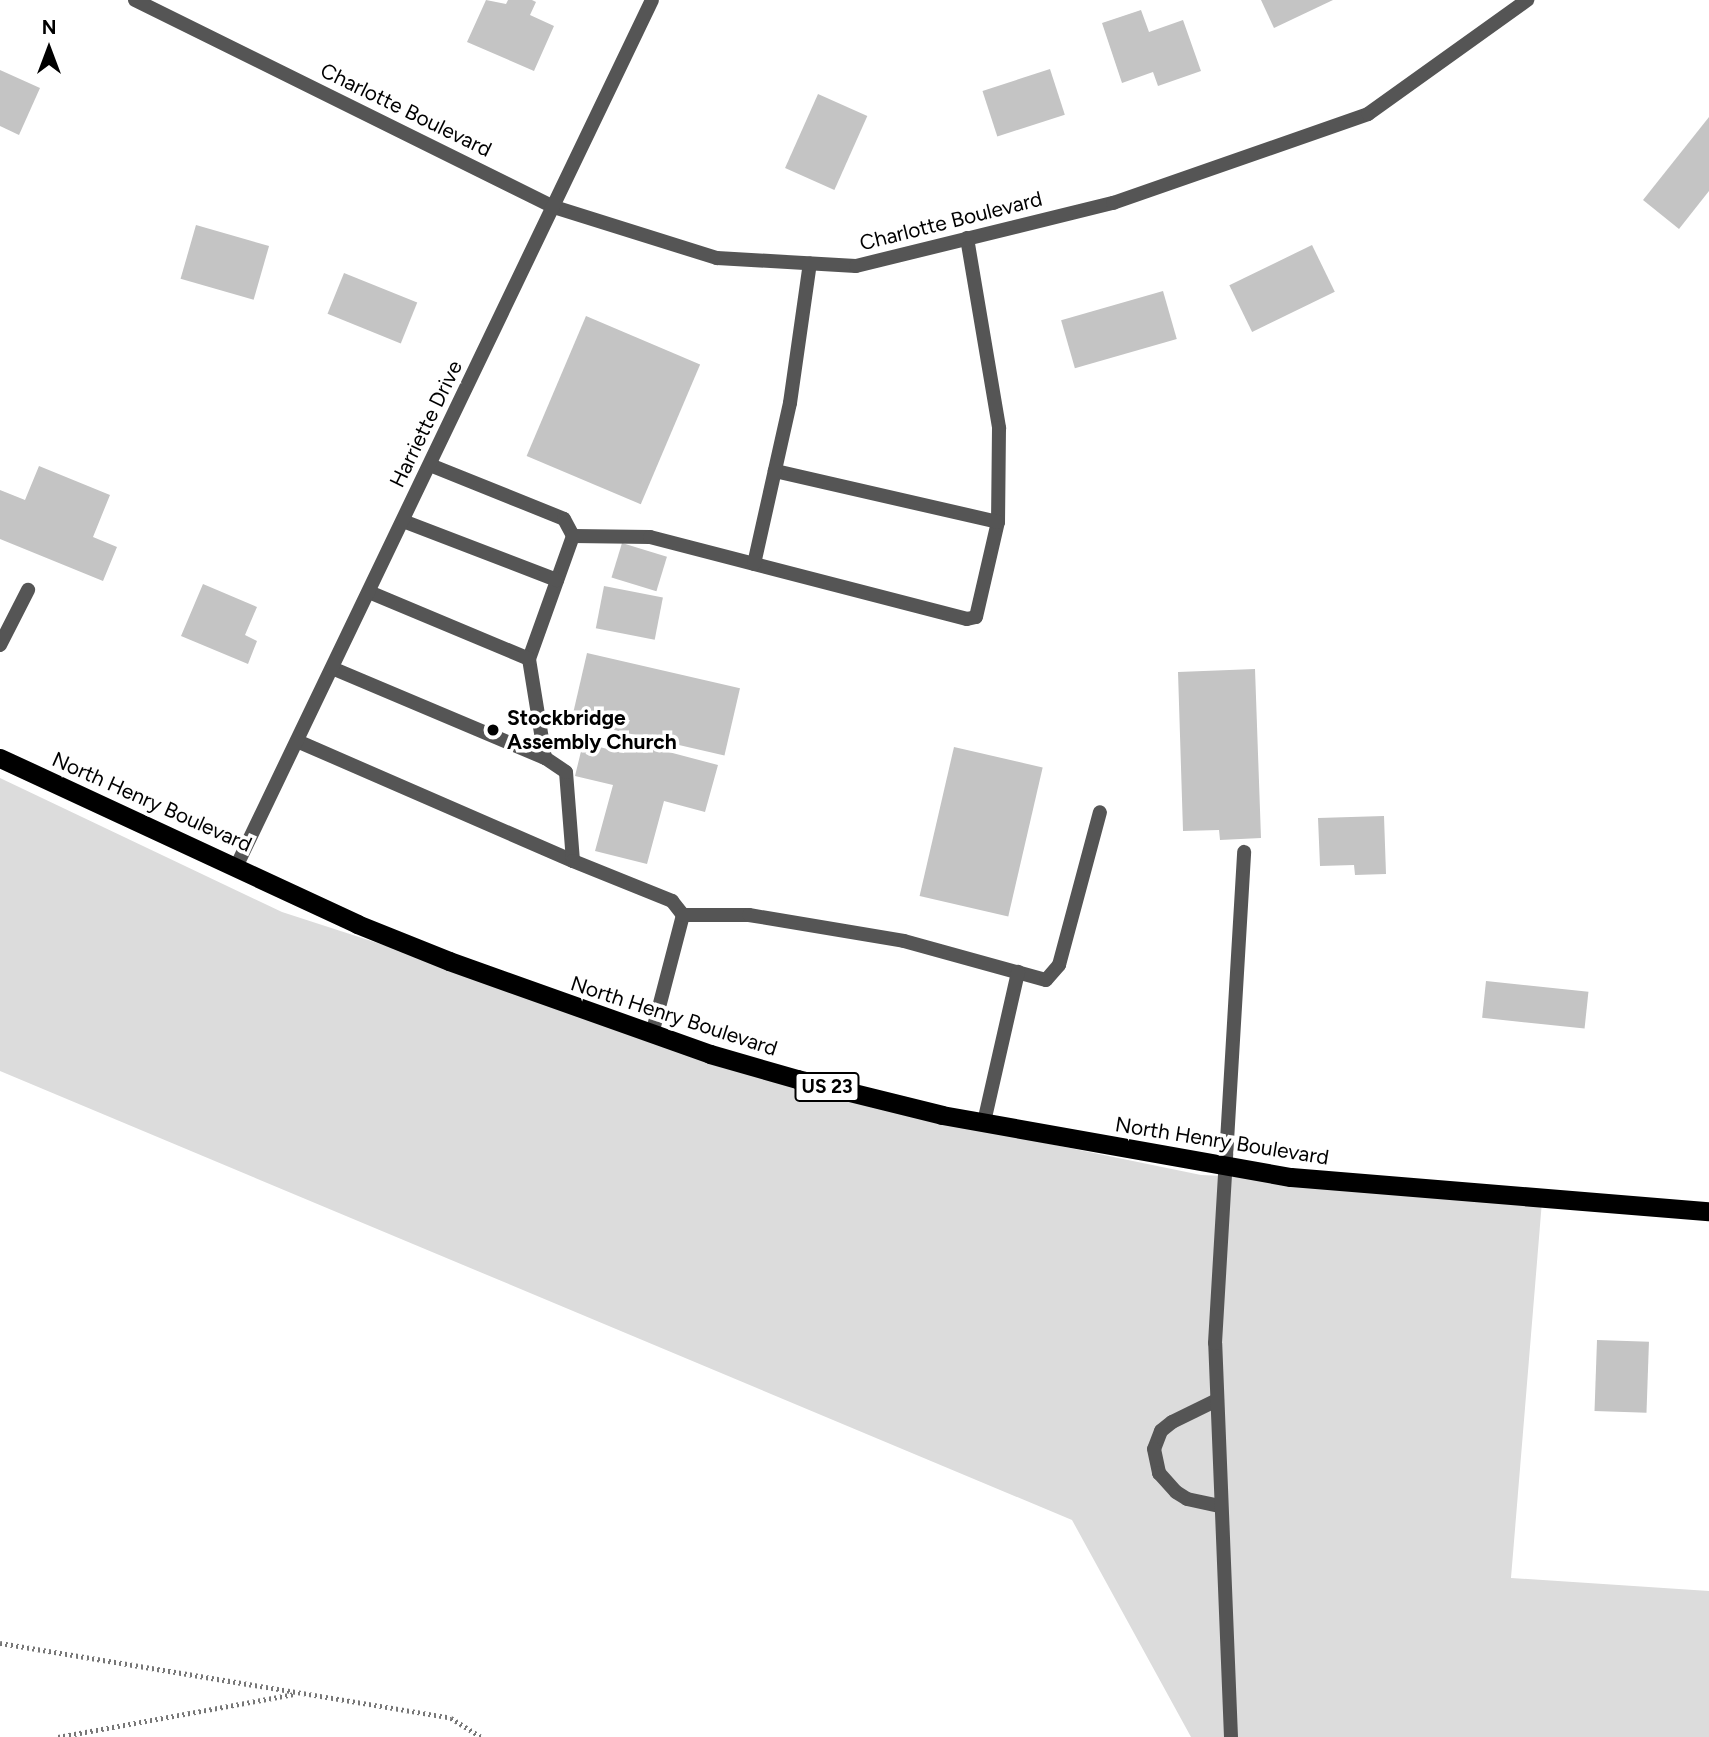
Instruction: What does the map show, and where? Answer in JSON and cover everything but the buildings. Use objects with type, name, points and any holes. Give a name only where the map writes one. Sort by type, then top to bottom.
[{"type":"highway","name":"North Henry Boulevard","points":[[0,758],[415,947],[652,1034],[821,1085],[984,1122],[1228,1167],[1395,1189],[1709,1212]]},
{"type":"street","name":"Charlotte Boulevard","points":[[135,0],[554,207],[717,258],[856,266],[1113,203],[1368,114],[1527,0]]},
{"type":"street","name":"Harriette Drive","points":[[237,866],[652,0]]},
{"type":"street","points":[[573,536],[650,537],[967,619],[976,617],[998,522],[999,428],[967,238]]},
{"type":"street","points":[[754,564],[790,403],[810,263]]},
{"type":"street","points":[[430,465],[564,519],[573,536],[529,659],[545,758]]},
{"type":"street","points":[[775,471],[998,522]]},
{"type":"street","points":[[403,521],[557,580]]},
{"type":"street","points":[[0,645],[28,590]]},
{"type":"street","points":[[369,592],[529,659]]},
{"type":"street","points":[[332,668],[545,758],[566,772],[573,860]]},
{"type":"street","points":[[297,741],[672,901],[683,915]]},
{"type":"street","points":[[683,915],[749,915],[904,941],[1046,980],[1059,965],[1100,812]]},
{"type":"street","points":[[1231,1737],[1215,1343],[1228,1167],[1244,852]]},
{"type":"street","points":[[652,1034],[683,915]]},
{"type":"street","points":[[984,1122],[1018,972]]},
{"type":"street","points":[[1217,1401],[1172,1422],[1161,1431],[1154,1449],[1159,1473],[1175,1492],[1187,1499],[1220,1506]]},
{"type":"path","points":[[0,1643],[451,1718],[482,1737]]},
{"type":"path","points":[[58,1737],[299,1693]]},
{"type":"shaded area","points":[[0,778],[282,912],[905,1114],[1201,1175],[1543,1189],[1511,1578],[1709,1591],[1709,1737],[1191,1737],[1072,1520],[0,1071]]},
{"type":"place","name":"Stockbridge Assembly Church","points":[[493,730]]}]
